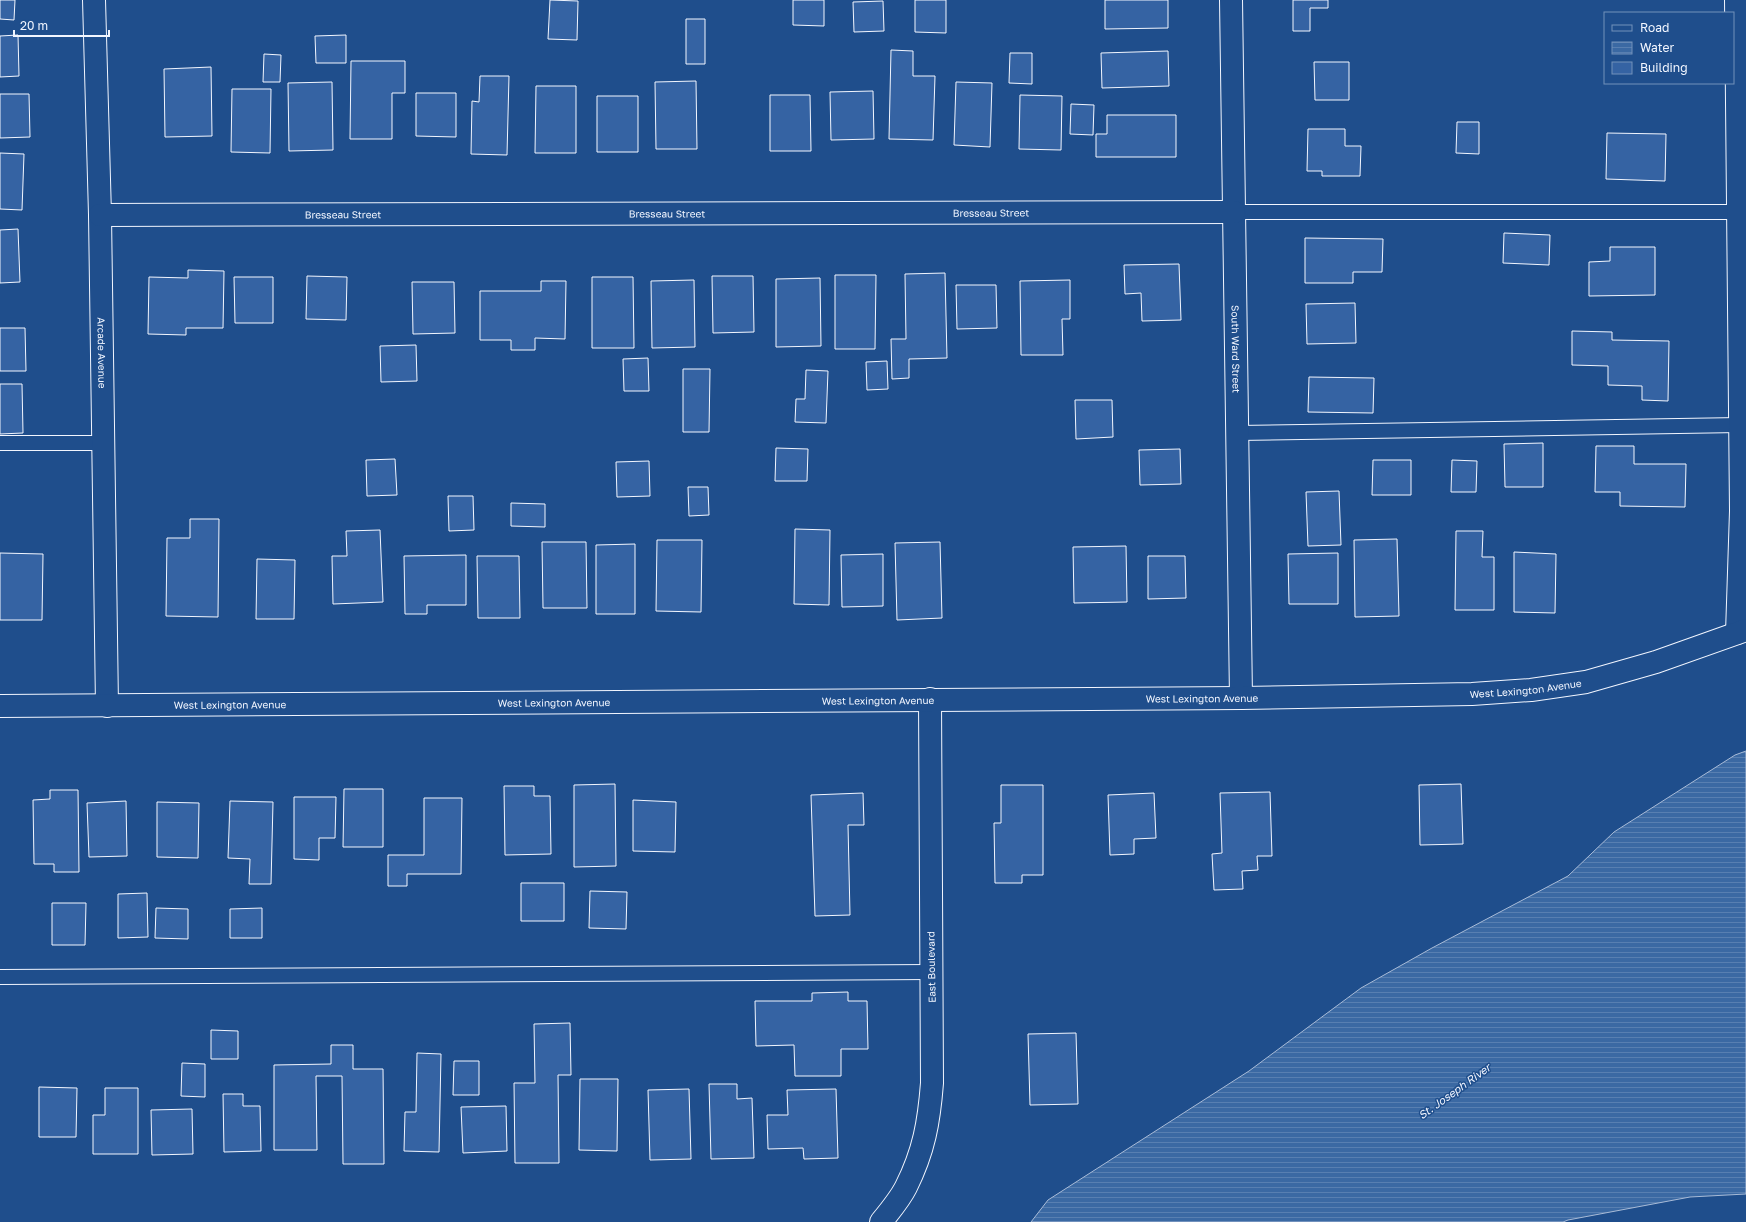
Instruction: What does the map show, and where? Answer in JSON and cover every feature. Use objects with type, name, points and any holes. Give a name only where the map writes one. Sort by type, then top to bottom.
[{"type":"street","name":"Arcade Avenue","points":[[94,0],[100,215],[106,706]]},
{"type":"street","name":"South Ward Street","points":[[1231,0],[1240,698]]},
{"type":"street","points":[[1736,0],[1740,425],[1744,510],[1742,631]]},
{"type":"street","name":"Bresseau Street","points":[[100,215],[1234,212]]},
{"type":"street","name":"West Lexington Avenue","points":[[0,706],[1384,697],[1472,694],[1531,690],[1593,680],[1656,662],[1742,631]]},
{"type":"street","name":"East Boulevard","points":[[881,1222],[906,1188],[920,1156],[929,1121],[932,1083],[930,699]]},
{"type":"lane","points":[[1234,212],[1738,212]]},
{"type":"lane","points":[[1237,433],[1740,425]]},
{"type":"lane","points":[[0,443],[103,443]]},
{"type":"lane","points":[[0,977],[931,972]]},
{"type":"water","name":"St. Joseph River","points":[[1746,751],[1746,1194],[1690,1197],[1563,1222],[1031,1222],[1048,1200],[1249,1071],[1361,988],[1432,948],[1568,876],[1614,832],[1735,755]]},
{"type":"building","points":[[0,0],[15,0],[14,20],[0,19]]},
{"type":"building","points":[[550,0],[578,1],[577,40],[548,39]]},
{"type":"building","points":[[793,0],[824,0],[824,26],[793,25]]},
{"type":"building","points":[[915,0],[946,0],[946,33],[915,32]]},
{"type":"building","points":[[1105,0],[1168,0],[1168,28],[1105,29]]},
{"type":"building","points":[[1293,0],[1328,0],[1328,8],[1310,8],[1310,31],[1293,31]]},
{"type":"building","points":[[883,1],[884,31],[854,32],[853,2]]},
{"type":"building","points":[[686,19],[705,19],[705,64],[686,64]]},
{"type":"building","points":[[18,35],[19,76],[0,77],[0,36]]},
{"type":"building","points":[[346,35],[346,63],[316,63],[315,36]]},
{"type":"building","points":[[891,50],[913,51],[913,76],[935,76],[933,140],[889,139]]},
{"type":"building","points":[[1168,51],[1169,86],[1102,88],[1101,53]]},
{"type":"building","points":[[1010,53],[1032,53],[1032,84],[1009,83]]},
{"type":"building","points":[[264,54],[281,55],[280,82],[263,82]]},
{"type":"building","points":[[351,61],[405,61],[405,93],[392,93],[392,139],[350,139]]},
{"type":"building","points":[[1314,62],[1349,62],[1349,100],[1315,100]]},
{"type":"building","points":[[211,67],[212,136],[165,137],[164,69]]},
{"type":"building","points":[[480,76],[509,76],[507,155],[471,154],[472,101],[479,102]]},
{"type":"building","points":[[696,81],[697,149],[656,149],[655,82]]},
{"type":"building","points":[[332,82],[333,150],[289,151],[288,83]]},
{"type":"building","points":[[956,82],[992,83],[990,147],[954,145]]},
{"type":"building","points":[[536,86],[576,86],[576,153],[535,153]]},
{"type":"building","points":[[232,89],[271,89],[270,153],[231,152]]},
{"type":"building","points":[[873,91],[874,139],[831,140],[830,92]]},
{"type":"building","points":[[416,93],[456,93],[456,137],[416,136]]},
{"type":"building","points":[[0,94],[29,94],[30,137],[0,138]]},
{"type":"building","points":[[770,95],[810,95],[811,151],[770,151]]},
{"type":"building","points":[[1020,95],[1062,96],[1061,150],[1019,149]]},
{"type":"building","points":[[597,96],[638,96],[638,152],[597,152]]},
{"type":"building","points":[[1071,104],[1094,105],[1093,135],[1070,134]]},
{"type":"building","points":[[1107,115],[1176,115],[1176,157],[1096,157],[1096,134],[1107,134]]},
{"type":"building","points":[[1457,122],[1479,122],[1479,154],[1456,153]]},
{"type":"building","points":[[1308,129],[1345,129],[1345,146],[1361,146],[1360,176],[1322,176],[1322,171],[1307,171]]},
{"type":"building","points":[[1607,133],[1666,134],[1665,181],[1606,179]]},
{"type":"building","points":[[0,153],[24,154],[22,210],[0,209]]},
{"type":"building","points":[[18,229],[20,282],[0,283],[0,230]]},
{"type":"building","points":[[1504,233],[1550,235],[1549,265],[1503,263]]},
{"type":"building","points":[[1305,238],[1383,239],[1382,272],[1353,272],[1353,283],[1305,283]]},
{"type":"building","points":[[1610,247],[1655,247],[1655,295],[1589,296],[1589,262],[1610,261]]},
{"type":"building","points":[[1179,264],[1181,320],[1142,321],[1141,293],[1125,294],[1124,265]]},
{"type":"building","points":[[188,270],[224,271],[223,328],[186,328],[186,335],[148,334],[149,277],[188,278]]},
{"type":"building","points":[[945,273],[947,358],[909,359],[909,378],[892,379],[891,339],[906,339],[905,274]]},
{"type":"building","points":[[835,275],[876,275],[875,349],[835,349]]},
{"type":"building","points":[[307,276],[347,277],[346,320],[306,319]]},
{"type":"building","points":[[712,276],[753,276],[754,332],[713,333]]},
{"type":"building","points":[[234,277],[273,277],[273,323],[235,323]]},
{"type":"building","points":[[592,277],[633,277],[634,348],[592,348]]},
{"type":"building","points":[[820,278],[821,346],[776,347],[776,279]]},
{"type":"building","points":[[694,280],[695,347],[652,348],[651,281]]},
{"type":"building","points":[[1070,280],[1070,319],[1062,319],[1063,355],[1021,355],[1020,281]]},
{"type":"building","points":[[541,281],[566,281],[565,339],[535,338],[535,350],[511,350],[511,340],[480,340],[480,291],[541,291]]},
{"type":"building","points":[[412,282],[454,282],[455,333],[413,334]]},
{"type":"building","points":[[956,285],[996,285],[997,328],[957,329]]},
{"type":"building","points":[[1355,303],[1356,343],[1307,344],[1306,304]]},
{"type":"building","points":[[0,328],[25,328],[26,371],[0,371]]},
{"type":"building","points":[[1572,331],[1612,332],[1612,340],[1669,341],[1668,401],[1642,400],[1642,386],[1608,385],[1608,366],[1572,365]]},
{"type":"building","points":[[416,345],[417,381],[381,382],[380,346]]},
{"type":"building","points":[[648,358],[649,391],[624,391],[623,359]]},
{"type":"building","points":[[887,361],[888,389],[867,390],[866,362]]},
{"type":"building","points":[[683,369],[710,369],[709,432],[683,432]]},
{"type":"building","points":[[806,370],[828,371],[826,423],[795,422],[796,399],[805,399]]},
{"type":"building","points":[[1309,377],[1374,378],[1373,413],[1308,412]]},
{"type":"building","points":[[0,384],[22,384],[23,433],[0,434]]},
{"type":"building","points":[[1075,400],[1112,400],[1113,437],[1076,439]]},
{"type":"building","points":[[1543,443],[1543,487],[1505,487],[1504,444]]},
{"type":"building","points":[[1596,446],[1634,446],[1634,464],[1686,464],[1685,507],[1620,506],[1620,492],[1595,492]]},
{"type":"building","points":[[776,448],[808,449],[807,481],[775,481]]},
{"type":"building","points":[[1180,449],[1181,484],[1140,485],[1139,450]]},
{"type":"building","points":[[395,459],[397,495],[367,496],[366,460]]},
{"type":"building","points":[[1373,460],[1411,460],[1411,495],[1372,495]]},
{"type":"building","points":[[1452,460],[1477,461],[1476,492],[1451,492]]},
{"type":"building","points":[[649,461],[650,496],[617,497],[616,462]]},
{"type":"building","points":[[688,487],[708,487],[709,515],[689,516]]},
{"type":"building","points":[[1339,491],[1341,545],[1308,546],[1306,492]]},
{"type":"building","points":[[448,496],[473,496],[474,530],[449,531]]},
{"type":"building","points":[[511,503],[545,504],[545,527],[511,526]]},
{"type":"building","points":[[190,519],[219,519],[218,617],[166,616],[167,538],[190,538]]},
{"type":"building","points":[[795,529],[830,530],[829,605],[794,604]]},
{"type":"building","points":[[380,530],[383,602],[333,604],[332,556],[347,556],[346,531]]},
{"type":"building","points":[[1456,531],[1483,531],[1482,557],[1494,557],[1494,610],[1455,610]]},
{"type":"building","points":[[1397,539],[1399,616],[1355,617],[1354,540]]},
{"type":"building","points":[[657,540],[702,540],[701,612],[656,611]]},
{"type":"building","points":[[542,542],[586,542],[587,608],[543,608]]},
{"type":"building","points":[[940,542],[942,618],[897,620],[895,543]]},
{"type":"building","points":[[635,544],[635,614],[596,614],[596,545]]},
{"type":"building","points":[[1126,546],[1127,602],[1074,603],[1073,547]]},
{"type":"building","points":[[1514,552],[1556,554],[1555,613],[1514,612]]},
{"type":"building","points":[[0,553],[43,554],[42,620],[0,620]]},
{"type":"building","points":[[1338,553],[1338,604],[1289,604],[1288,554]]},
{"type":"building","points":[[883,554],[883,606],[842,607],[841,555]]},
{"type":"building","points":[[466,555],[466,605],[427,605],[427,614],[405,614],[404,556]]},
{"type":"building","points":[[477,556],[519,556],[520,618],[478,618]]},
{"type":"building","points":[[1148,556],[1185,556],[1186,598],[1148,599]]},
{"type":"building","points":[[257,559],[295,560],[294,619],[256,619]]},
{"type":"building","points":[[615,784],[616,866],[574,867],[574,785]]},
{"type":"building","points":[[1461,784],[1463,844],[1420,845],[1419,785]]},
{"type":"building","points":[[1001,785],[1043,785],[1043,875],[1022,875],[1022,883],[995,883],[994,823],[1001,823]]},
{"type":"building","points":[[504,786],[534,786],[534,796],[550,796],[551,854],[505,855]]},
{"type":"building","points":[[344,789],[383,789],[383,847],[343,847]]},
{"type":"building","points":[[50,790],[78,790],[79,872],[54,872],[54,864],[34,864],[33,800],[50,799]]},
{"type":"building","points":[[1270,792],[1272,856],[1257,856],[1258,870],[1242,871],[1243,889],[1214,890],[1212,854],[1222,853],[1220,793]]},
{"type":"building","points":[[863,793],[864,825],[848,825],[850,915],[815,916],[811,795]]},
{"type":"building","points":[[1154,793],[1156,838],[1134,839],[1134,854],[1110,855],[1108,795]]},
{"type":"building","points":[[294,797],[336,797],[335,838],[319,838],[319,860],[294,859]]},
{"type":"building","points":[[424,798],[462,798],[461,874],[407,874],[407,886],[388,886],[388,855],[424,855]]},
{"type":"building","points":[[633,800],[676,802],[675,852],[633,851]]},
{"type":"building","points":[[126,801],[127,856],[89,857],[87,803]]},
{"type":"building","points":[[230,801],[273,802],[271,884],[249,884],[250,859],[228,858]]},
{"type":"building","points":[[157,802],[199,803],[198,858],[157,857]]},
{"type":"building","points":[[521,883],[564,883],[564,921],[521,921]]},
{"type":"building","points":[[590,891],[627,892],[626,929],[589,928]]},
{"type":"building","points":[[147,893],[148,937],[118,938],[118,894]]},
{"type":"building","points":[[52,903],[86,903],[85,945],[52,945]]},
{"type":"building","points":[[156,908],[188,909],[188,939],[155,938]]},
{"type":"building","points":[[262,908],[262,938],[230,938],[230,909]]},
{"type":"building","points":[[848,992],[848,1001],[867,1001],[868,1049],[841,1049],[841,1076],[795,1076],[794,1045],[756,1046],[755,1001],[812,1001],[812,993]]},
{"type":"building","points":[[570,1023],[571,1075],[558,1075],[559,1163],[515,1163],[514,1083],[535,1083],[534,1024]]},
{"type":"building","points":[[211,1030],[238,1031],[238,1059],[211,1059]]},
{"type":"building","points":[[1076,1033],[1078,1104],[1030,1105],[1028,1034]]},
{"type":"building","points":[[331,1045],[353,1045],[353,1069],[383,1069],[384,1164],[343,1164],[342,1076],[316,1076],[317,1150],[274,1150],[274,1065],[331,1064]]},
{"type":"building","points":[[417,1053],[441,1054],[439,1152],[404,1151],[405,1112],[416,1112]]},
{"type":"building","points":[[454,1061],[479,1061],[479,1095],[453,1095]]},
{"type":"building","points":[[182,1063],[205,1064],[205,1097],[181,1096]]},
{"type":"building","points":[[580,1079],[618,1079],[617,1151],[579,1150]]},
{"type":"building","points":[[709,1084],[737,1084],[737,1099],[752,1098],[754,1158],[711,1159]]},
{"type":"building","points":[[39,1087],[77,1088],[76,1137],[39,1137]]},
{"type":"building","points":[[105,1088],[138,1088],[138,1154],[93,1154],[93,1115],[105,1115]]},
{"type":"building","points":[[689,1089],[691,1159],[650,1160],[648,1090]]},
{"type":"building","points":[[836,1089],[838,1158],[804,1159],[803,1148],[768,1149],[767,1115],[788,1115],[787,1090]]},
{"type":"building","points":[[223,1094],[243,1094],[243,1106],[260,1106],[261,1151],[224,1152]]},
{"type":"building","points":[[506,1106],[507,1151],[463,1153],[461,1107]]},
{"type":"building","points":[[192,1109],[193,1154],[152,1155],[151,1110]]}]
